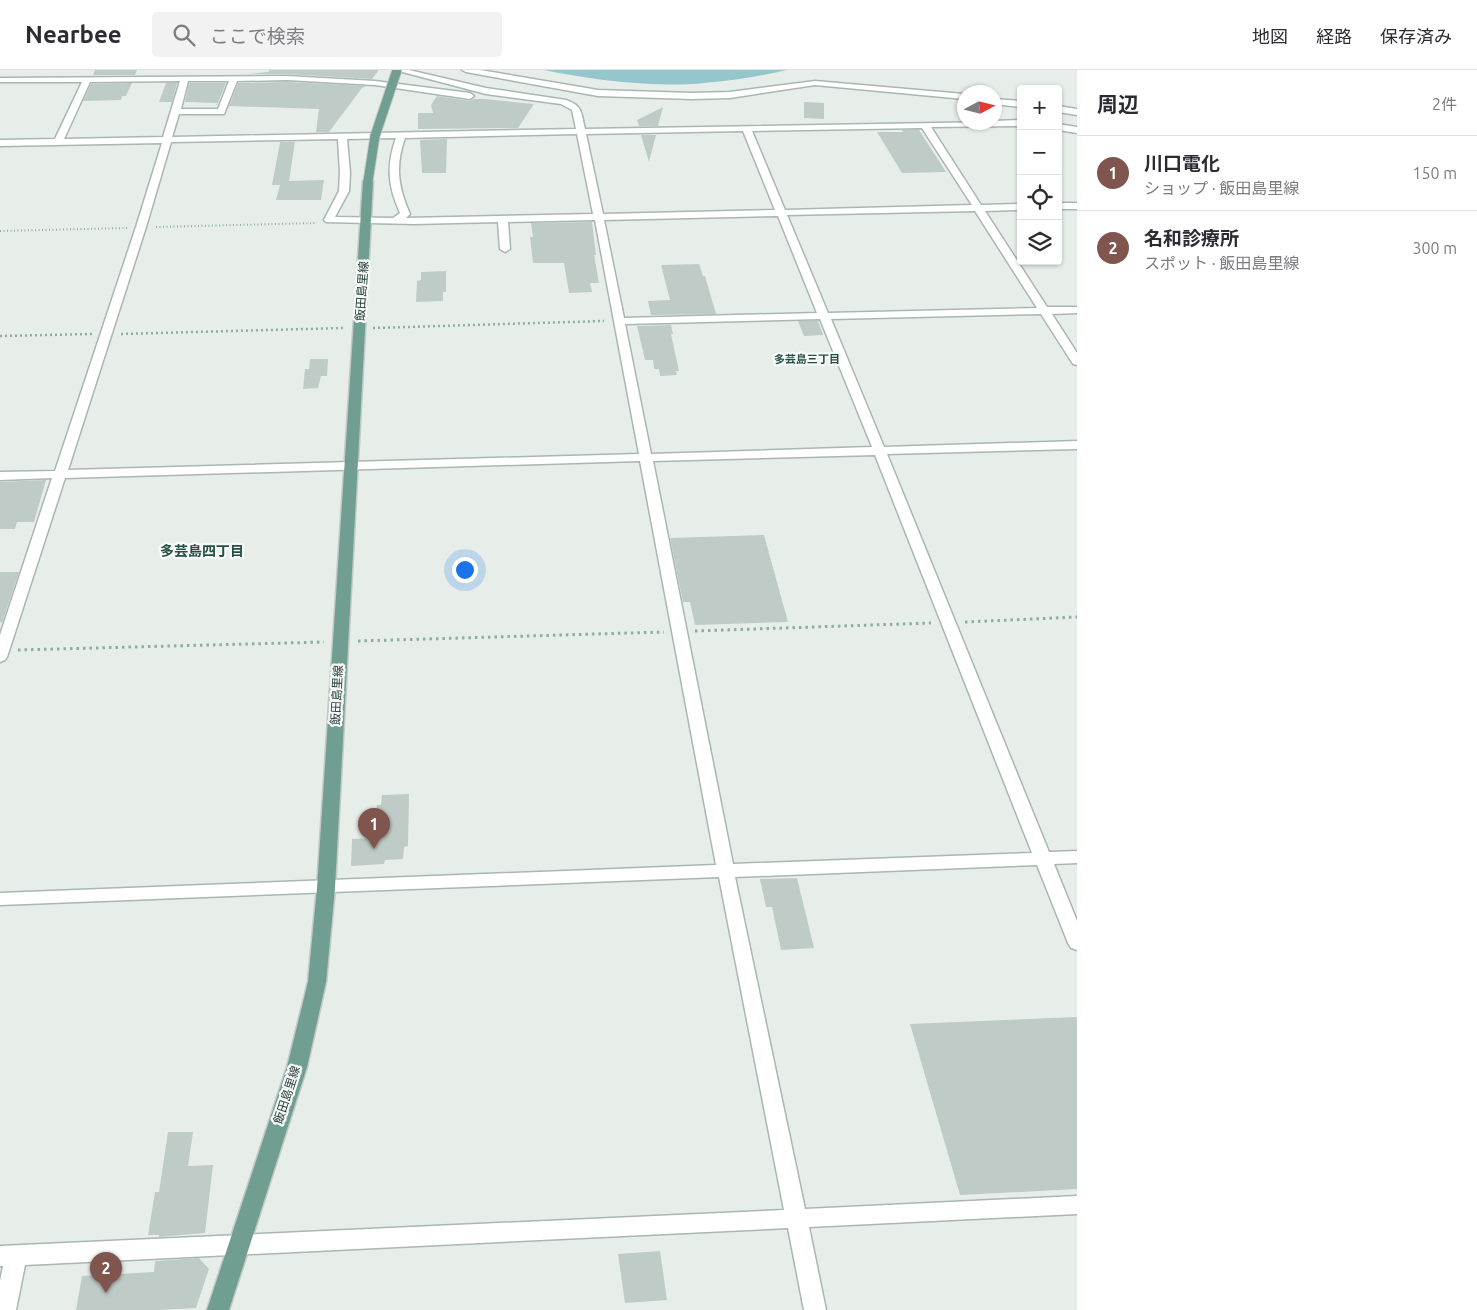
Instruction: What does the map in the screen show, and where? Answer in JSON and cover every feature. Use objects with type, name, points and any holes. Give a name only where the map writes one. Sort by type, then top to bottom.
[{"type":"main road","name":"飯田島里線","points":[[218,1310],[297,1067],[317,982],[326,888],[368,181],[375,136],[398,70]]},
{"type":"street","points":[[68,80],[70,70]]},
{"type":"street","points":[[134,79],[142,70]]},
{"type":"street","points":[[398,70],[486,91],[571,105],[576,110],[599,217],[726,872],[815,1310]]},
{"type":"street","points":[[466,70],[598,93],[692,96],[730,95],[815,84],[957,97]]},
{"type":"street","points":[[0,81],[287,78],[338,80],[495,98],[541,100]]},
{"type":"street","points":[[58,142],[87,79]]},
{"type":"street","points":[[1,653],[141,227],[186,79]]},
{"type":"street","points":[[176,111],[221,112],[233,80]]},
{"type":"street","points":[[1002,102],[1017,104]]},
{"type":"street","points":[[1062,110],[1077,112]]},
{"type":"street","points":[[0,144],[1017,123]]},
{"type":"street","points":[[925,125],[1077,362]]},
{"type":"street","points":[[1062,128],[1077,130]]},
{"type":"street","points":[[747,129],[879,450],[1077,943]]},
{"type":"street","points":[[396,220],[405,214],[393,182],[393,158],[402,135]]},
{"type":"street","points":[[342,136],[345,173],[344,191],[329,220],[396,220],[414,222],[1017,207]]},
{"type":"street","points":[[1062,206],[1077,206]]},
{"type":"street","points":[[503,219],[505,249]]},
{"type":"street","points":[[619,321],[1077,310]]},
{"type":"street","points":[[0,476],[1077,445]]},
{"type":"street","points":[[0,899],[326,888],[1077,857]]},
{"type":"street","points":[[4,1310],[8,1256],[1077,1205]]},
{"type":"path","points":[[0,231],[319,222],[329,220]]},
{"type":"path","points":[[0,336],[619,321]]},
{"type":"path","points":[[1,653],[1077,617]]},
{"type":"water","points":[[544,70],[787,70],[725,81],[685,84],[644,84],[603,80]]},
{"type":"building","points":[[95,70],[137,70],[135,75],[93,75]]},
{"type":"building","points":[[270,70],[379,70],[372,79],[287,74],[249,74],[268,72]]},
{"type":"building","points":[[287,82],[366,86],[362,88],[329,132],[316,132],[319,109],[229,106],[238,83]]},
{"type":"building","points":[[132,83],[126,96],[122,96],[121,100],[83,101],[91,84]]},
{"type":"building","points":[[166,83],[177,83],[172,102],[159,102]]},
{"type":"building","points":[[189,83],[226,83],[217,105],[216,105],[217,103],[185,102]]},
{"type":"building","points":[[437,96],[470,101],[484,99],[534,104],[518,128],[418,129],[418,113],[433,113],[431,105]]},
{"type":"building","points":[[804,102],[824,103],[824,119],[804,118]]},
{"type":"building","points":[[663,107],[658,126],[639,126],[637,120]]},
{"type":"building","points":[[902,130],[919,130],[946,172],[902,173],[877,132],[903,132]]},
{"type":"building","points":[[641,135],[656,135],[649,162]]},
{"type":"building","points":[[447,139],[446,173],[422,173],[420,140]]},
{"type":"building","points":[[280,142],[295,142],[289,181],[324,180],[321,200],[276,200],[280,185],[272,185]]},
{"type":"building","points":[[592,222],[596,255],[594,255],[599,283],[590,283],[592,292],[569,293],[564,263],[533,263],[530,237],[533,237],[531,223]]},
{"type":"building","points":[[699,264],[703,276],[705,276],[716,314],[651,315],[648,301],[670,300],[661,265]]},
{"type":"building","points":[[446,271],[446,292],[443,292],[443,301],[416,302],[417,281],[421,280],[421,272]]},
{"type":"building","points":[[798,321],[818,321],[823,335],[804,336]]},
{"type":"building","points":[[671,325],[673,334],[671,334],[679,371],[676,371],[677,375],[660,376],[659,369],[654,369],[653,360],[645,360],[637,326]]},
{"type":"building","points":[[310,359],[328,359],[327,376],[321,376],[318,388],[303,389],[305,369],[309,369]]},
{"type":"building","points":[[46,480],[34,522],[17,522],[15,529],[0,529],[0,482]]},
{"type":"building","points":[[764,535],[788,622],[695,625],[690,602],[683,602],[670,538]]},
{"type":"building","points":[[0,572],[19,572],[2,623],[0,622]]},
{"type":"building","points":[[409,794],[408,846],[404,847],[403,859],[385,860],[384,864],[351,866],[352,839],[375,838],[377,805],[381,805],[382,795]]},
{"type":"building","points":[[797,878],[814,948],[781,950],[772,907],[766,907],[760,879]]},
{"type":"building","points":[[1077,1017],[1077,1189],[960,1195],[910,1024]]},
{"type":"building","points":[[168,1132],[193,1132],[188,1166],[213,1165],[205,1233],[159,1237],[159,1235],[148,1235],[155,1192],[159,1192]]},
{"type":"building","points":[[660,1251],[667,1300],[625,1303],[618,1254]]},
{"type":"building","points":[[199,1258],[209,1269],[196,1308],[76,1310],[82,1276],[154,1272],[155,1261]]},
{"type":"place","name":"川口電化","points":[[374,849]]},
{"type":"place","name":"名和診療所","points":[[106,1293]]},
{"type":"district","name":"多芸島三丁目","points":[[807,359]]},
{"type":"district","name":"多芸島四丁目","points":[[202,551]]}]
